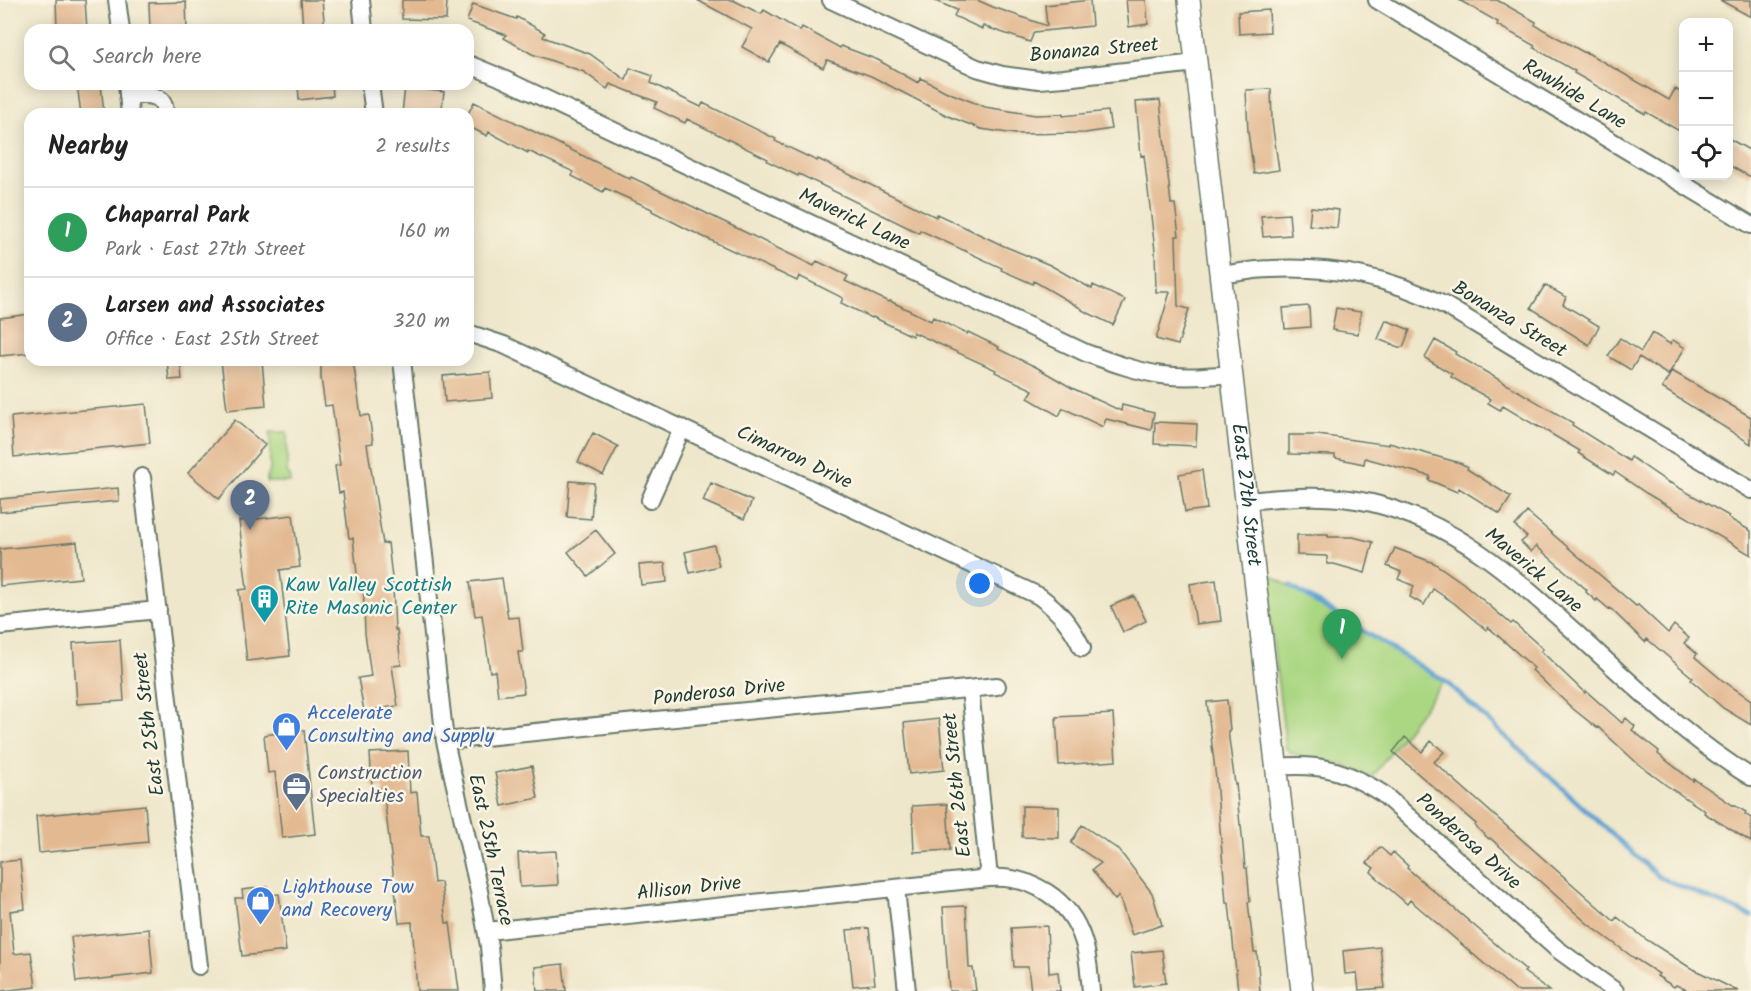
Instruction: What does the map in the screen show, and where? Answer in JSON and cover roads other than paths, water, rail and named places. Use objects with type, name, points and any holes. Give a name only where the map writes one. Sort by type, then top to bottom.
[{"type":"street","points":[[117,0],[120,24]]},
{"type":"street","points":[[361,0],[363,24]]},
{"type":"street","name":"Bonanza Street","points":[[831,0],[977,68],[1002,75],[1039,80],[1196,63]]},
{"type":"street","name":"East 27th Street","points":[[1189,0],[1302,991]]},
{"type":"street","name":"Rawhide Lane","points":[[1377,0],[1751,225]]},
{"type":"street","name":"Maverick Lane","points":[[474,66],[497,75],[1086,353],[1116,364],[1163,375],[1194,377],[1232,374]]},
{"type":"street","points":[[130,108],[128,90],[154,96],[161,100],[165,108]]},
{"type":"street","points":[[371,90],[373,108]]},
{"type":"street","name":"Bonanza Street","points":[[1220,275],[1268,269],[1309,268],[1353,273],[1401,285],[1446,306],[1751,490]]},
{"type":"street","name":"Cimarron Drive","points":[[474,335],[504,345],[1039,596],[1064,618],[1074,631],[1082,648]]},
{"type":"street","name":"East 25th Terrace","points":[[403,366],[445,741],[487,931],[493,991]]},
{"type":"street","points":[[650,500],[682,428]]},
{"type":"street","name":"East 25th Street","points":[[142,477],[200,966]]},
{"type":"street","name":"Maverick Lane","points":[[1245,501],[1326,496],[1370,502],[1432,524],[1489,558],[1676,724],[1709,750],[1751,777]]},
{"type":"street","points":[[0,626],[158,610]]},
{"type":"street","name":"Ponderosa Drive","points":[[445,741],[997,686]]},
{"type":"street","name":"East 26th Street","points":[[970,689],[989,878]]},
{"type":"street","name":"Ponderosa Drive","points":[[1276,767],[1317,766],[1341,771],[1383,794],[1557,949],[1615,991]]},
{"type":"street","name":"Allison Drive","points":[[487,931],[989,878],[1008,878],[1039,887],[1068,911],[1083,939],[1091,991]]},
{"type":"street","points":[[896,889],[907,991]]},
{"type":"waterway","points":[[1290,586],[1446,682],[1659,877],[1751,916]]},
{"type":"place","name":"Larsen and Associates","points":[[250,530]]},
{"type":"place","name":"Kaw Valley Scottish Rite Masonic Center","points":[[264,624]]},
{"type":"place","name":"Chaparral Park","points":[[1342,659]]},
{"type":"place","name":"Accelerate Consulting and Supply","points":[[286,752]]},
{"type":"place","name":"Construction Specialties","points":[[296,812]]},
{"type":"place","name":"Lighthouse Tow and Recovery","points":[[261,926]]}]
